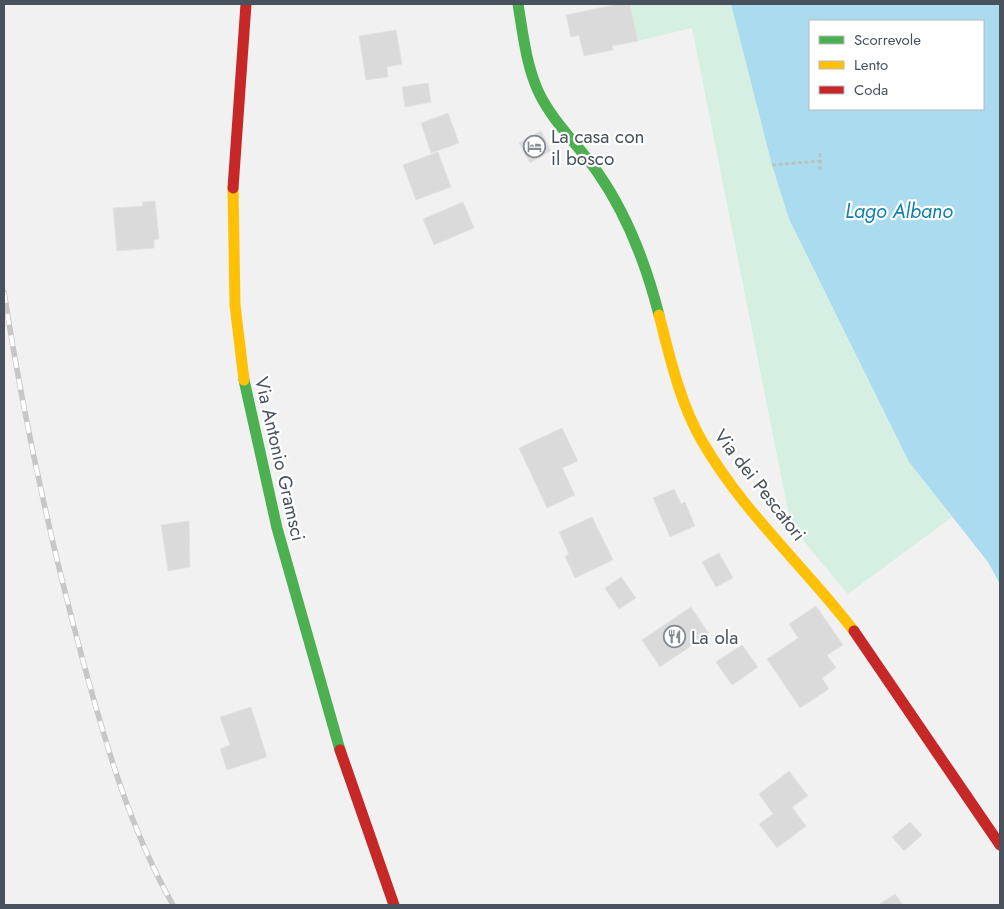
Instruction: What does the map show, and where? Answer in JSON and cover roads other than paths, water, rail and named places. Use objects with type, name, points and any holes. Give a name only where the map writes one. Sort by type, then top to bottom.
[{"type":"street","name":"Via Antonio Gramsci","points":[[246,4],[238,94],[234,203],[235,295],[242,369],[266,486],[313,666],[349,784],[394,905]]},
{"type":"street","name":"Via dei Pescatori","points":[[518,4],[528,61],[542,99],[603,180],[634,237],[646,267],[663,334],[686,407],[709,452],[752,509],[843,617],[1000,845]]},
{"type":"water","name":"Lago Albano","points":[[731,4],[1000,4],[1000,584],[988,562],[909,462],[789,219],[772,165]]},
{"type":"railway","points":[[4,292],[38,477],[83,661],[120,786],[144,847],[173,905]]},
{"type":"place","name":"La casa con il bosco","points":[[535,147]]},
{"type":"place","name":"La ola","points":[[675,637]]}]
